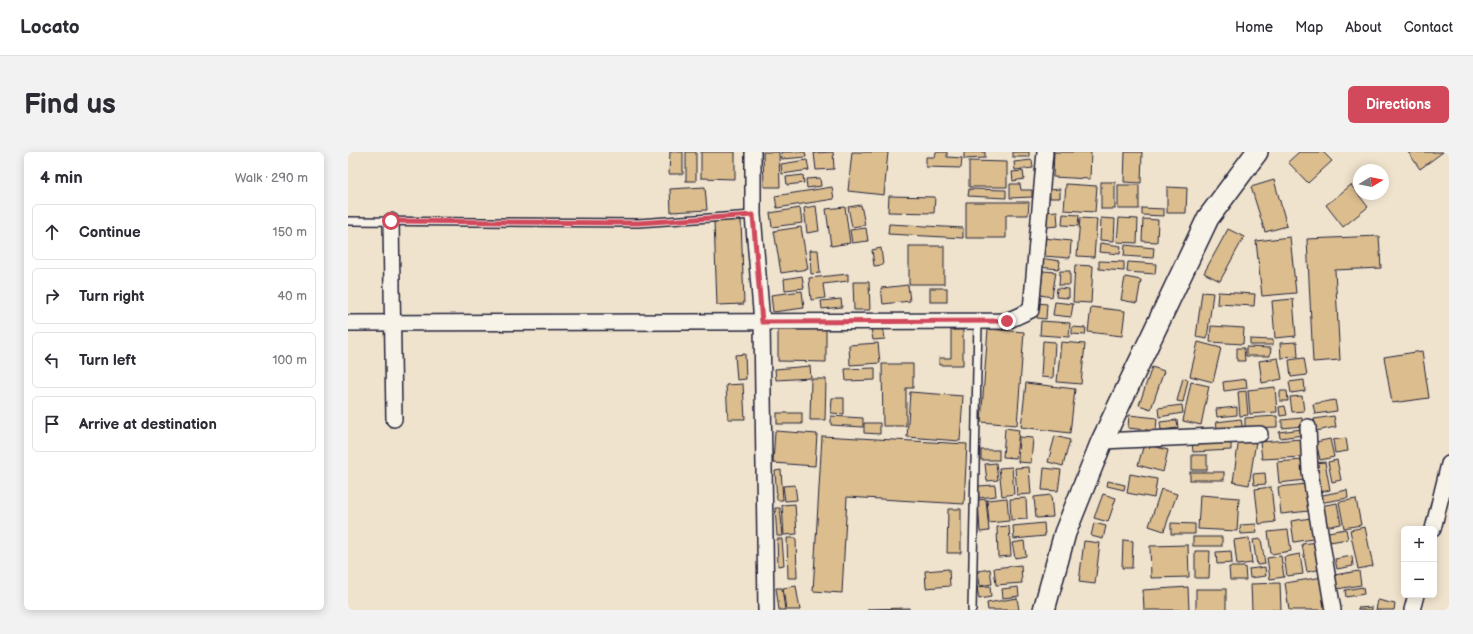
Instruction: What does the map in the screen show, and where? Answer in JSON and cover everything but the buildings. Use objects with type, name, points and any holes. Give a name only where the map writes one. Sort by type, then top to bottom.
[{"type":"main road","points":[[1044,610],[1065,533],[1102,441],[1208,218],[1257,152]]},
{"type":"street","points":[[753,152],[753,215],[762,322],[766,610]]},
{"type":"street","points":[[348,323],[1007,321],[1031,310],[1045,152]]},
{"type":"street","points":[[391,221],[394,419]]},
{"type":"street","points":[[1308,427],[1310,472],[1333,610]]},
{"type":"street","points":[[1102,441],[1260,434]]},
{"type":"street","points":[[1434,526],[1449,464]]},
{"type":"street","points":[[1412,610],[1415,598]]},
{"type":"lane","points":[[348,221],[638,223],[753,215]]},
{"type":"lane","points":[[972,610],[978,321]]},
{"type":"route","points":[[391,221],[638,223],[753,215],[762,322],[1007,321]]}]
